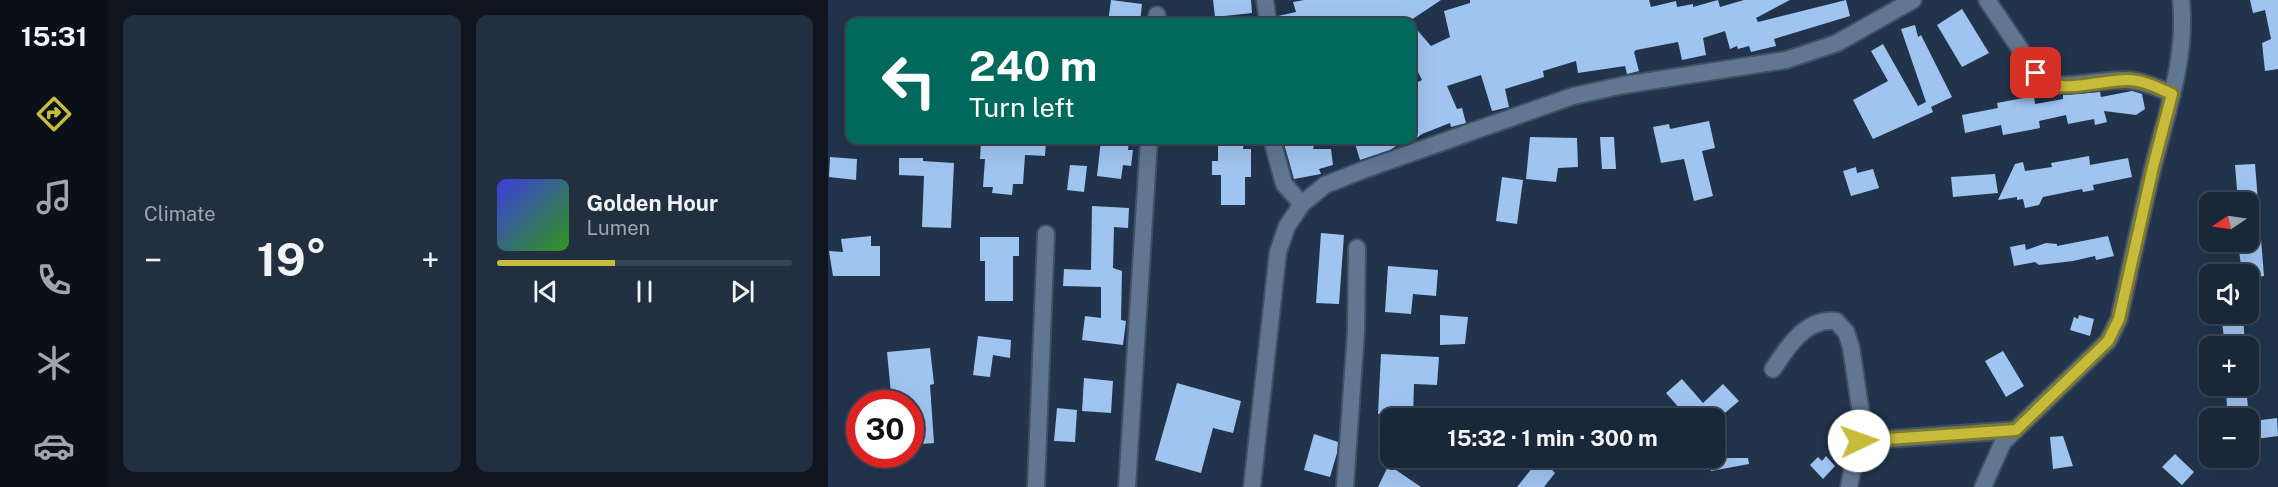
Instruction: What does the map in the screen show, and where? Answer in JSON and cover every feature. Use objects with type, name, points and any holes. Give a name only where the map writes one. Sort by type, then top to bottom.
[{"type":"street","points":[[1265,0],[1267,18]]},
{"type":"street","points":[[1252,487],[1278,252],[1287,226],[1302,204],[1325,185],[1573,96],[1624,85],[1786,60],[1809,53],[1845,39],[1913,0]]},
{"type":"street","points":[[1988,0],[2043,82],[2065,86],[2127,80],[2151,85],[2172,94]]},
{"type":"street","points":[[1983,487],[2003,442],[2108,341],[2115,327],[2172,94],[2182,35],[2181,0]]},
{"type":"street","points":[[1127,487],[1149,144]]},
{"type":"street","points":[[1273,144],[1284,184],[1302,204]]},
{"type":"street","points":[[1036,487],[1046,234]]},
{"type":"street","points":[[1345,487],[1356,331],[1357,248]]},
{"type":"street","points":[[1773,369],[1788,346],[1808,327],[1825,320],[1836,321],[1846,332],[1851,347],[1862,420],[1849,487]]},
{"type":"street","points":[[1859,441],[2016,430]]},
{"type":"building","points":[[1111,0],[1142,4],[1140,18],[1109,18]]},
{"type":"building","points":[[1213,0],[1251,0],[1252,13],[1215,17]]},
{"type":"building","points":[[1304,0],[1441,0],[1414,18],[1278,18],[1278,16],[1296,12],[1293,2]]},
{"type":"building","points":[[1470,0],[1649,0],[1651,7],[1676,1],[1677,7],[1693,4],[1693,7],[1718,0],[1720,7],[1744,0],[1790,0],[1756,18],[1758,22],[1846,0],[1850,16],[1774,39],[1776,46],[1751,52],[1749,46],[1738,49],[1737,46],[1730,49],[1725,31],[1703,38],[1706,55],[1682,60],[1678,42],[1636,50],[1634,52],[1639,71],[1627,74],[1625,66],[1578,73],[1576,61],[1543,71],[1544,77],[1505,89],[1509,107],[1492,111],[1481,75],[1447,86],[1457,109],[1462,108],[1466,123],[1451,127],[1450,123],[1416,138],[1416,83],[1422,80],[1416,68],[1416,29],[1431,46],[1450,37],[1444,11],[1470,3]]},
{"type":"building","points":[[2250,0],[2278,0],[2278,69],[2265,71],[2262,43],[2271,39],[2265,10],[2253,13]]},
{"type":"building","points":[[1962,9],[1989,53],[1962,67],[1937,25]]},
{"type":"building","points":[[1915,25],[1918,37],[1921,35],[1952,97],[1931,107],[1933,112],[1873,139],[1853,100],[1888,81],[1871,51],[1883,44],[1918,106],[1926,102],[1901,29]]},
{"type":"building","points":[[2132,91],[2142,94],[2145,109],[2136,115],[2104,111],[2107,122],[2095,125],[2094,119],[2068,124],[2066,115],[2039,121],[2040,128],[2003,135],[2001,125],[1965,133],[1962,115],[1998,108],[1997,103],[2034,96],[2035,104],[2063,99],[2063,95],[2100,92],[2101,97]]},
{"type":"building","points":[[1709,121],[1715,148],[1702,151],[1713,196],[1694,201],[1684,159],[1661,163],[1653,127],[1669,124],[1670,129]]},
{"type":"building","points":[[1530,137],[1577,138],[1578,167],[1558,168],[1556,182],[1526,179]]},
{"type":"building","points":[[1600,137],[1614,137],[1616,169],[1602,169]]},
{"type":"building","points":[[981,144],[1046,144],[1045,156],[1025,155],[1023,184],[1013,184],[1012,195],[992,193],[993,187],[983,187],[985,159],[980,159]]},
{"type":"building","points":[[1101,144],[1129,144],[1128,150],[1133,150],[1131,166],[1123,165],[1121,179],[1097,176]]},
{"type":"building","points":[[1218,144],[1244,144],[1243,149],[1251,149],[1251,177],[1245,177],[1245,205],[1221,205],[1221,175],[1212,175],[1212,161],[1218,161]]},
{"type":"building","points":[[1284,144],[1314,144],[1313,149],[1331,149],[1333,165],[1319,169],[1321,174],[1294,179]]},
{"type":"building","points":[[1355,144],[1399,144],[1390,150],[1360,160]]},
{"type":"building","points":[[2089,156],[2090,165],[2128,158],[2132,177],[2093,185],[2094,190],[2083,192],[2082,189],[2043,197],[2039,205],[2025,208],[2023,199],[2017,200],[2017,197],[1998,200],[2015,164],[2023,162],[2025,171],[2052,167],[2051,163]]},
{"type":"building","points":[[830,157],[857,159],[856,180],[829,177]]},
{"type":"building","points":[[899,158],[923,158],[923,161],[954,163],[951,228],[922,227],[924,176],[899,175]]},
{"type":"building","points":[[2255,164],[2257,192],[2237,192],[2235,165]]},
{"type":"building","points":[[1070,165],[1087,166],[1084,192],[1067,190]]},
{"type":"building","points":[[1856,167],[1857,173],[1873,169],[1879,188],[1851,196],[1843,171]]},
{"type":"building","points":[[1995,174],[1998,193],[1953,197],[1951,177]]},
{"type":"building","points":[[1502,177],[1523,180],[1517,224],[1496,221]]},
{"type":"building","points":[[1092,206],[1129,208],[1128,228],[1114,227],[1113,268],[1122,271],[1121,320],[1126,321],[1123,345],[1082,340],[1085,316],[1101,318],[1101,287],[1063,286],[1064,269],[1091,270]]},
{"type":"building","points":[[2259,214],[2264,276],[2259,277],[2259,264],[2241,264],[2239,252],[2259,252]]},
{"type":"building","points":[[1321,233],[1344,235],[1339,304],[1316,303]]},
{"type":"building","points":[[871,236],[871,246],[880,246],[880,276],[833,276],[829,251],[843,252],[841,239]]},
{"type":"building","points":[[2108,236],[2114,256],[2096,260],[2095,256],[2073,261],[2039,265],[2035,262],[2014,266],[2010,247],[2025,244],[2026,250],[2046,243],[2057,244],[2057,246]]},
{"type":"building","points":[[980,237],[1019,237],[1019,256],[1013,256],[1013,301],[985,301],[985,261],[980,261]]},
{"type":"building","points":[[1388,266],[1438,270],[1436,296],[1413,294],[1411,314],[1385,312]]},
{"type":"building","points":[[1440,315],[1468,317],[1465,344],[1440,345]]},
{"type":"building","points":[[2079,315],[2094,319],[2090,336],[2070,330],[2074,317],[2078,319]]},
{"type":"building","points":[[2222,324],[2244,324],[2244,336],[2224,336]]},
{"type":"building","points":[[978,336],[1011,340],[1010,358],[993,355],[990,377],[973,375]]},
{"type":"building","points":[[930,348],[934,384],[930,385],[934,443],[924,444],[924,390],[891,390],[887,352]]},
{"type":"building","points":[[2003,351],[2024,386],[2006,397],[1985,361]]},
{"type":"building","points":[[1381,354],[1439,357],[1437,385],[1414,384],[1413,408],[1380,408],[1380,414],[1378,414]]},
{"type":"building","points":[[1084,378],[1113,381],[1111,413],[1082,411]]},
{"type":"building","points":[[1682,379],[1703,403],[1723,384],[1739,401],[1725,413],[1725,408],[1679,408],[1666,393]]},
{"type":"building","points":[[1177,383],[1241,401],[1233,433],[1213,428],[1201,473],[1155,460]]},
{"type":"building","points":[[2226,396],[2247,396],[2248,408],[2227,408]]},
{"type":"building","points":[[1057,408],[1077,410],[1075,442],[1054,441]]},
{"type":"building","points":[[2277,418],[2278,436],[2259,439],[2259,420]]},
{"type":"building","points":[[1314,434],[1338,442],[1330,477],[1304,470]]},
{"type":"building","points":[[2063,436],[2073,466],[2053,469],[2050,437]]},
{"type":"building","points":[[1725,453],[1726,458],[1748,458],[1749,464],[1711,471],[1710,468],[1725,468]]},
{"type":"building","points":[[2175,454],[2194,472],[2182,485],[2162,467]]},
{"type":"building","points":[[1826,456],[1835,466],[1823,479],[1810,465],[1818,457],[1822,461]]},
{"type":"building","points":[[1387,468],[1431,469],[1396,470],[1421,487],[1378,487]]},
{"type":"building","points":[[1532,468],[1550,468],[1555,473],[1544,487],[1517,487]]},
{"type":"route","points":[[1859,441],[2016,430],[2108,341],[2119,319],[2172,94],[2151,85],[2127,80],[2065,86],[2052,85],[2043,82],[2036,73]]}]
